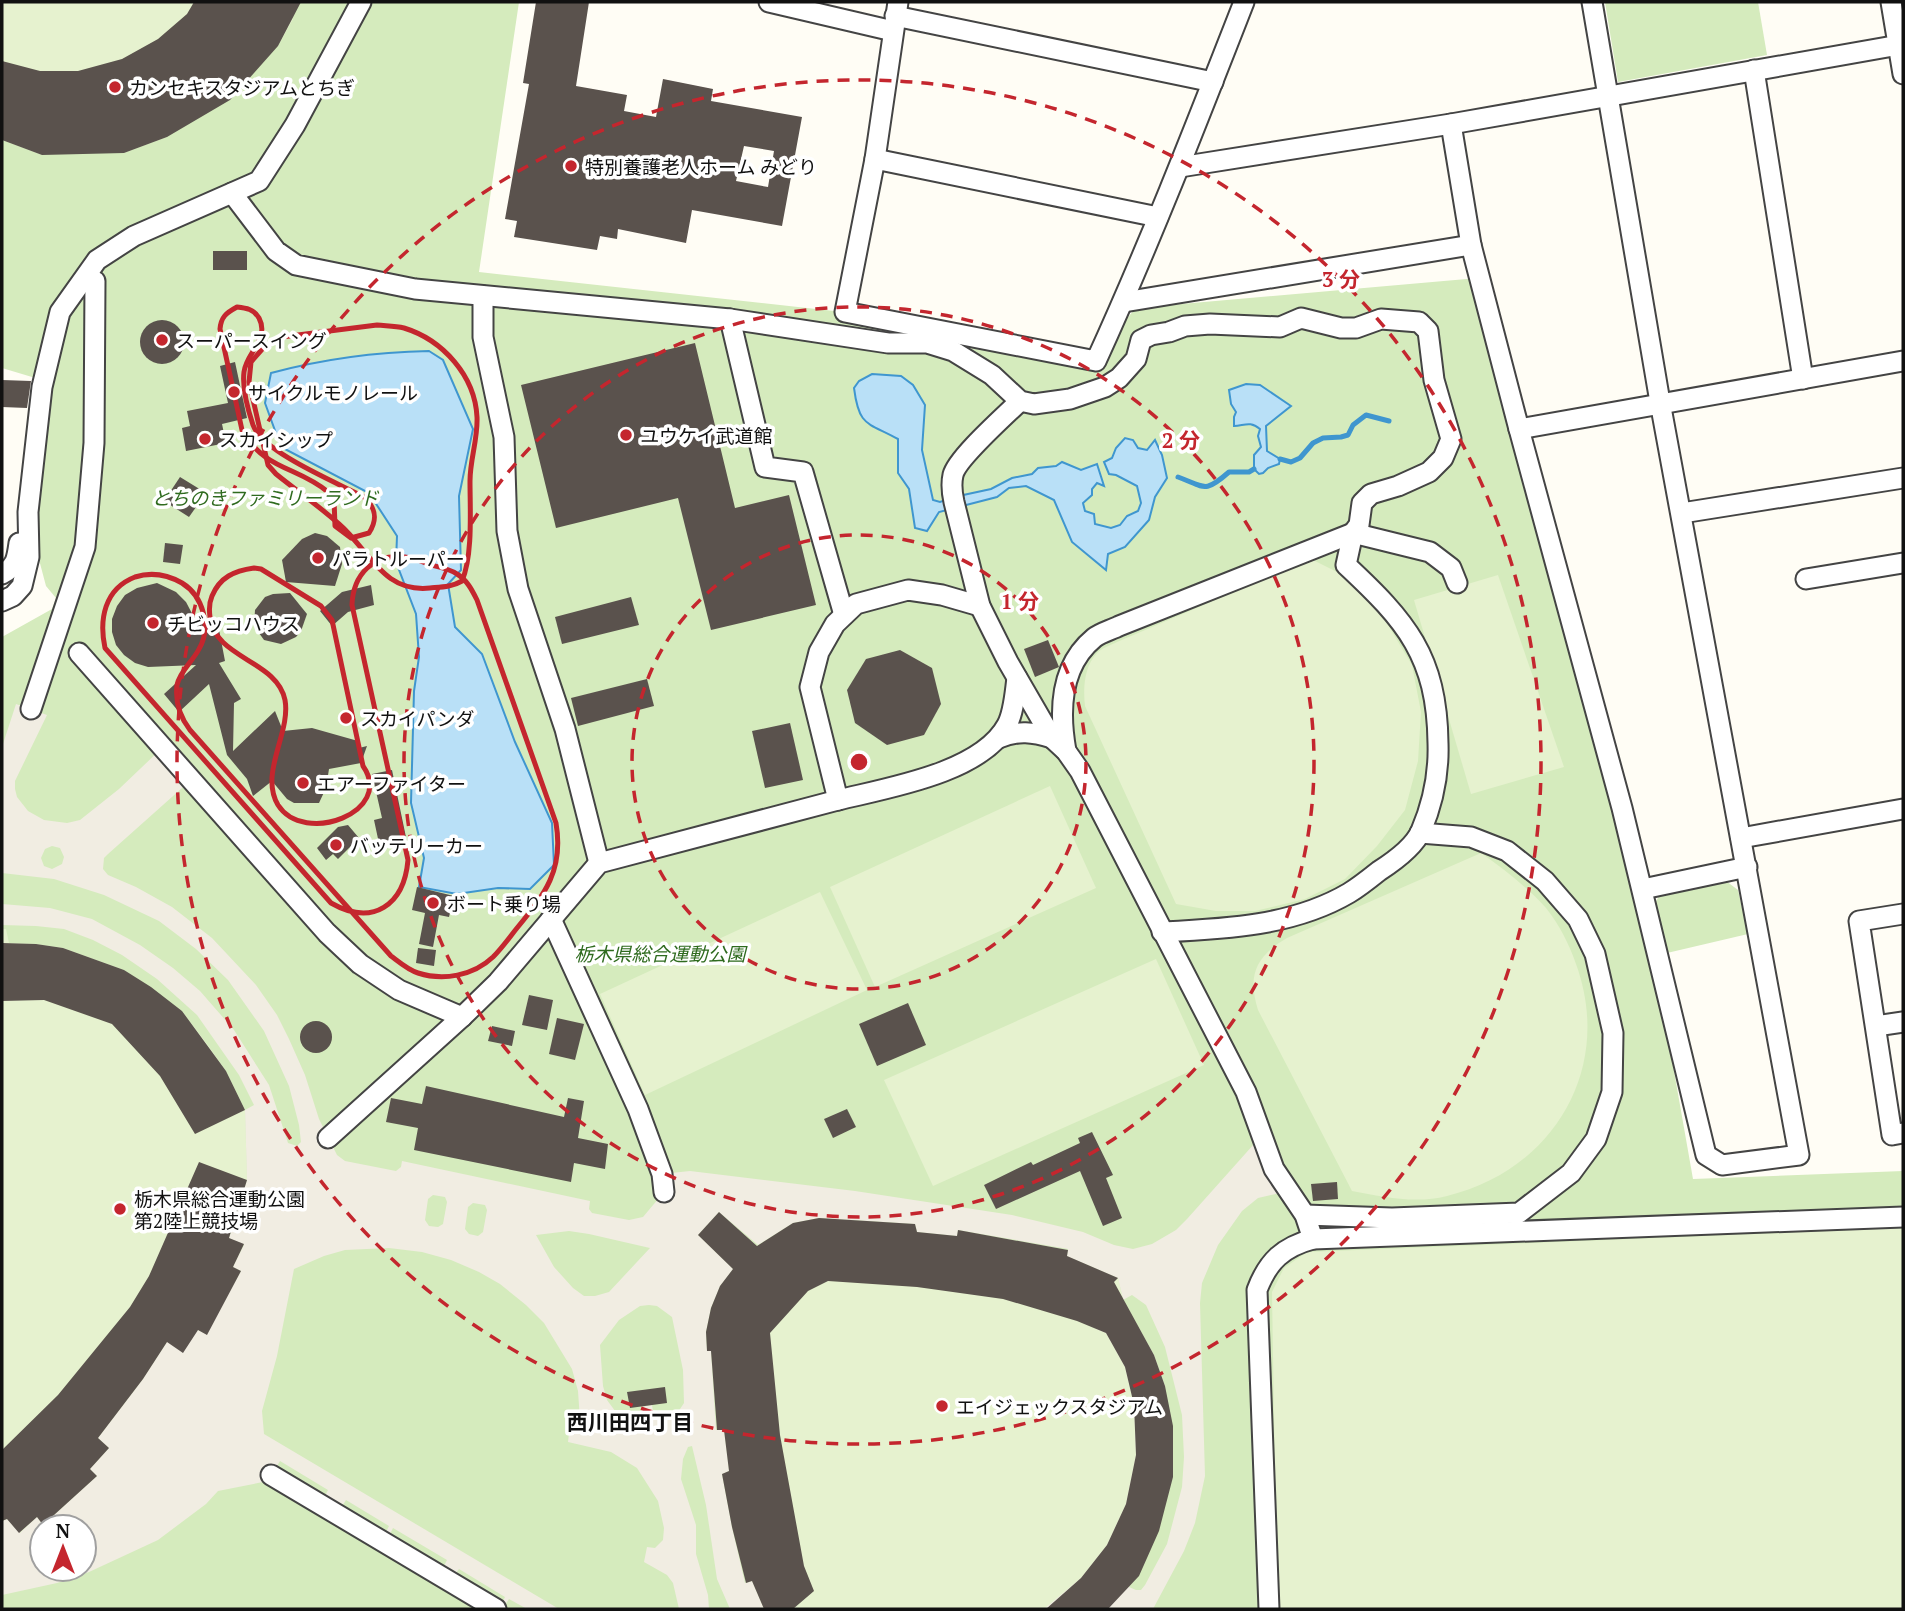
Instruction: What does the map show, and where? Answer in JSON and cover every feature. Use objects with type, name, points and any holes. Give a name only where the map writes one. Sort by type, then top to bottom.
[{"type":"street","points":[[2,574],[10,570],[16,562],[28,512],[42,387],[60,312],[97,260],[134,236],[259,181],[295,125],[361,2]]},
{"type":"street","points":[[769,2],[895,16],[1213,82]]},
{"type":"street","points":[[895,16],[875,159],[845,312],[1096,361],[1124,302],[1248,2]]},
{"type":"street","points":[[1451,124],[1471,245],[1643,889],[1706,1155],[1722,1165],[1799,1155],[1660,402],[1592,2]]},
{"type":"street","points":[[1891,2],[1903,74]]},
{"type":"street","points":[[1180,167],[1451,124],[1899,45]]},
{"type":"street","points":[[1754,70],[1803,379]]},
{"type":"street","points":[[875,159],[1158,217]]},
{"type":"street","points":[[232,193],[276,251],[296,265],[415,289],[730,318],[888,343],[927,343],[953,351],[992,375],[1020,401],[1034,404],[1053,403],[1105,387],[1119,378],[1136,359],[1141,340],[1185,326],[1210,324],[1280,327],[1301,318],[1350,328],[1381,320],[1419,322],[1428,331],[1434,380],[1451,439],[1448,449],[1429,472],[1371,494],[1362,503],[1359,524],[1353,533],[1346,565],[1385,601],[1415,640],[1431,679],[1438,727],[1439,772],[1420,833],[1393,862],[1347,894],[1296,915],[1253,925],[1162,932]]},
{"type":"street","points":[[1124,302],[1471,245]]},
{"type":"street","points":[[31,709],[85,547],[94,443],[95,281]]},
{"type":"street","points":[[484,296],[484,337],[504,438],[508,531],[518,589],[565,729],[599,863]]},
{"type":"street","points":[[730,318],[765,467],[803,472],[844,615]]},
{"type":"street","points":[[1520,429],[1660,402],[1903,361]]},
{"type":"street","points":[[1020,401],[953,472],[954,502],[980,606],[1017,678],[1059,745],[1080,771],[1246,1092],[1274,1169],[1305,1214],[1313,1239]]},
{"type":"street","points":[[1682,513],[1903,478]]},
{"type":"street","points":[[2,601],[13,596],[22,586],[29,557],[28,512]]},
{"type":"street","points":[[1059,745],[1063,734],[1062,699],[1066,680],[1078,657],[1094,638],[1353,533],[1430,552],[1451,568],[1457,583]]},
{"type":"street","points":[[1806,579],[1903,563]]},
{"type":"street","points":[[838,800],[810,687],[819,652],[835,624],[856,604],[908,590],[942,595],[980,606]]},
{"type":"street","points":[[79,653],[335,941],[360,964],[399,990],[462,1017]]},
{"type":"street","points":[[999,737],[1009,723],[1017,678]]},
{"type":"street","points":[[328,1138],[498,982],[599,863],[946,772],[999,737],[1012,732],[1027,732],[1059,745]]},
{"type":"street","points":[[1741,838],[1903,809]]},
{"type":"street","points":[[1305,1214],[1392,1218],[1519,1213],[1571,1172],[1596,1139],[1612,1092],[1614,1033],[1595,954],[1578,919],[1545,881],[1507,851],[1471,837],[1420,833]]},
{"type":"street","points":[[1643,889],[1747,867]]},
{"type":"street","points":[[1903,914],[1859,921],[1892,1135],[1903,1133]]},
{"type":"street","points":[[551,919],[638,1110],[662,1174],[664,1192]]},
{"type":"street","points":[[1875,1026],[1903,1022]]},
{"type":"street","points":[[1269,1609],[1257,1290],[1264,1270],[1292,1244],[1313,1239],[1903,1217]]},
{"type":"street","points":[[271,1475],[496,1609]]},
{"type":"green space","name":"栃木県総合運動公園","points":[[2,2],[519,2],[479,272],[852,313],[1090,360],[1136,308],[1478,278],[1636,855],[1693,1179],[1903,1171],[1903,1609],[2,1609],[2,637],[52,609],[56,598],[46,586],[33,537],[52,383],[2,368]]},
{"type":"green space","name":"カンセキスタジアムとちぎ","points":[[2,2],[283,2],[293,19],[278,46],[226,75],[170,112],[167,137],[124,153],[99,147],[42,155],[2,140]]},
{"type":"green space","points":[[1605,2],[1758,2],[1767,55],[1618,82]]},
{"type":"green space","points":[[1311,559],[1355,581],[1388,625],[1412,665],[1421,712],[1418,761],[1405,810],[1377,846],[1345,879],[1305,899],[1255,911],[1216,911],[1176,904],[1085,706],[1084,685],[1089,665],[1097,653],[1107,647]]},
{"type":"green space","points":[[1498,575],[1564,767],[1471,794],[1414,600]]},
{"type":"green space","points":[[1050,786],[1096,888],[875,987],[830,887]]},
{"type":"green space","points":[[1481,853],[1515,879],[1546,908],[1570,949],[1586,1003],[1587,1040],[1580,1076],[1566,1109],[1545,1139],[1518,1163],[1485,1183],[1447,1196],[1423,1199],[1400,1199],[1352,1191],[1258,1010],[1254,987],[1257,968],[1268,952],[1287,938]]},
{"type":"green space","points":[[1726,881],[1738,890],[1748,934],[1667,953],[1655,903],[1659,896]]},
{"type":"green space","points":[[820,892],[867,990],[645,1095],[600,994]]},
{"type":"green space","name":"栃木県総合運動公園 第2陸上競技場","points":[[2,929],[6,929],[9,943],[63,948],[124,970],[182,1011],[226,1071],[245,1110],[247,1180],[229,1237],[244,1244],[234,1267],[241,1271],[207,1335],[143,1379],[98,1438],[109,1448],[91,1469],[97,1476],[56,1513],[28,1513],[28,1530],[19,1533],[7,1519],[2,1521]]},
{"type":"green space","points":[[1156,959],[1204,1065],[933,1186],[884,1080]]},
{"type":"green space","name":"エイジェックスタジアム","points":[[719,1212],[757,1246],[793,1223],[819,1218],[915,1224],[917,1232],[957,1236],[958,1230],[1068,1250],[1067,1255],[1118,1278],[1123,1299],[1154,1355],[1108,1609],[764,1609],[752,1581],[746,1583],[722,1474],[724,1430],[717,1430],[711,1351],[707,1351],[710,1318],[720,1286],[698,1235]]},
{"type":"green space","points":[[1903,1228],[1903,1609],[1277,1609],[1272,1292],[1284,1268],[1307,1252]]},
{"type":"shaded area","points":[[16,704],[47,715],[15,781],[17,797],[28,811],[44,820],[67,823],[80,820],[119,789],[162,748],[191,780],[104,858],[103,869],[108,875],[172,907],[212,938],[256,985],[277,1015],[289,1039],[305,1075],[319,1119],[337,1155],[345,1161],[396,1171],[401,1167],[402,1161],[590,1201],[589,1209],[592,1213],[629,1220],[643,1217],[664,1192],[662,1174],[690,1171],[855,1191],[1012,1215],[1083,1232],[1114,1245],[1133,1249],[1152,1244],[1176,1230],[1254,1144],[1254,1130],[1289,1191],[1258,1198],[1242,1211],[1218,1245],[1202,1283],[1200,1303],[1205,1476],[1195,1523],[1184,1551],[1153,1609],[1044,1609],[1081,1578],[1107,1545],[1126,1504],[1136,1455],[1134,1405],[1125,1367],[1106,1333],[1096,1329],[1123,1299],[1118,1278],[1067,1256],[1068,1249],[958,1230],[957,1236],[917,1232],[915,1224],[819,1218],[793,1223],[758,1245],[719,1212],[698,1235],[733,1269],[720,1286],[711,1308],[706,1332],[707,1351],[711,1351],[716,1430],[724,1430],[729,1471],[722,1474],[732,1527],[745,1583],[752,1581],[764,1609],[730,1609],[717,1579],[706,1505],[692,1446],[688,1447],[683,1459],[681,1479],[696,1525],[696,1554],[708,1595],[709,1609],[679,1609],[673,1583],[667,1575],[644,1562],[647,1547],[655,1548],[663,1540],[664,1528],[658,1501],[637,1468],[611,1452],[568,1442],[570,1425],[575,1425],[580,1420],[578,1391],[572,1369],[544,1323],[500,1284],[479,1272],[422,1252],[389,1248],[345,1250],[294,1269],[277,1356],[262,1411],[264,1434],[559,1609],[527,1609],[509,1599],[505,1605],[502,1603],[505,1597],[459,1569],[455,1574],[443,1568],[447,1560],[393,1528],[389,1536],[385,1534],[389,1526],[346,1500],[341,1508],[324,1498],[328,1490],[280,1461],[268,1481],[218,1491],[206,1504],[158,1540],[98,1568],[98,1513],[56,1513],[97,1476],[90,1469],[109,1448],[98,1438],[143,1379],[167,1342],[198,1330],[206,1334],[241,1271],[233,1267],[244,1245],[229,1238],[247,1180],[245,1110],[254,1105],[239,1075],[197,1015],[157,979],[122,955],[64,929],[2,925],[2,904],[50,908],[92,919],[140,945],[173,968],[200,991],[234,1030],[269,1085],[288,1143],[297,1146],[301,1142],[299,1125],[289,1086],[264,1031],[228,980],[196,949],[159,921],[104,895],[54,879],[2,873],[2,747]],"holes":[[[52,846],[60,848],[64,857],[62,864],[52,869],[44,866],[41,858],[45,849]],[[433,1195],[445,1197],[447,1202],[443,1224],[438,1227],[429,1226],[425,1220],[428,1199]],[[473,1203],[485,1205],[487,1210],[483,1232],[478,1236],[469,1234],[465,1229],[468,1207]],[[569,1231],[650,1248],[609,1292],[584,1296],[554,1267],[536,1235]],[[1132,1295],[1146,1305],[1165,1347],[1182,1415],[1182,1487],[1167,1544],[1141,1590],[1129,1587],[1165,1386],[1154,1355],[1123,1300]],[[640,1306],[657,1306],[672,1317],[683,1370],[684,1403],[676,1415],[654,1419],[652,1405],[641,1407],[642,1420],[625,1419],[618,1415],[607,1400],[603,1386],[600,1345],[619,1320]]]},
{"type":"shaded area","points":[[7,1519],[20,1533],[28,1525],[28,1583],[57,1583],[2,1595],[2,1521]]},
{"type":"water","points":[[429,351],[443,360],[473,429],[459,496],[461,570],[448,584],[455,627],[482,654],[515,742],[552,823],[554,865],[530,889],[498,888],[457,894],[419,887],[424,858],[411,803],[414,691],[419,657],[416,614],[396,562],[397,536],[369,493],[281,447],[265,403],[271,373],[350,357]]},
{"type":"water","points":[[872,374],[901,376],[913,385],[925,405],[922,450],[933,500],[940,502],[991,489],[1012,478],[1032,474],[1038,468],[1056,466],[1062,462],[1081,470],[1097,464],[1104,486],[1097,483],[1092,489],[1092,495],[1083,503],[1085,511],[1094,514],[1095,524],[1111,528],[1120,525],[1127,516],[1138,511],[1141,503],[1137,486],[1109,474],[1104,462],[1112,458],[1125,438],[1133,440],[1138,448],[1147,450],[1155,440],[1162,455],[1167,478],[1155,497],[1149,520],[1125,547],[1108,554],[1106,570],[1072,542],[1054,500],[1026,486],[1009,488],[997,497],[939,512],[927,531],[915,528],[909,489],[898,473],[898,439],[866,422],[856,401],[854,388],[859,381]]},
{"type":"water","points":[[1246,384],[1260,385],[1291,406],[1266,426],[1267,451],[1280,459],[1279,464],[1259,474],[1254,469],[1254,455],[1261,447],[1258,436],[1260,429],[1251,424],[1234,426],[1236,412],[1231,404],[1229,390]]},
{"type":"building","name":"カンセキスタジアムとちぎ","points":[[194,2],[301,2],[278,46],[230,100],[167,137],[124,153],[42,155],[2,140],[2,61],[40,71],[78,71],[122,59],[158,39],[187,14]]},
{"type":"building","points":[[536,2],[589,2],[576,86],[627,95],[624,111],[656,117],[663,79],[713,89],[711,101],[802,117],[782,226],[692,210],[686,243],[618,229],[617,239],[600,236],[597,250],[514,237],[517,221],[505,219],[529,84],[523,83]],"holes":[[[744,146],[774,151],[768,187],[736,181]]]},
{"type":"building","points":[[213,251],[247,251],[247,270],[213,270]]},
{"type":"building","name":"スーパースイング","points":[[162,320],[178,326],[184,342],[178,358],[162,364],[146,358],[140,342],[146,326]]},
{"type":"building","name":"ユウケイ武道館","points":[[695,343],[735,508],[789,495],[816,605],[711,630],[678,498],[556,528],[521,385]]},
{"type":"building","points":[[235,362],[247,418],[222,424],[226,443],[186,451],[182,428],[190,426],[187,411],[228,403],[220,366]]},
{"type":"building","points":[[2,380],[31,381],[27,408],[2,407]]},
{"type":"building","points":[[180,477],[206,493],[189,517],[164,501]]},
{"type":"building","name":"パラトルーパー","points":[[315,533],[327,536],[340,547],[342,564],[335,586],[286,582],[282,560],[302,539]]},
{"type":"building","points":[[165,543],[183,545],[180,564],[163,562]]},
{"type":"building","points":[[157,583],[176,592],[186,602],[197,623],[217,619],[225,661],[219,663],[241,699],[234,703],[233,751],[275,711],[283,731],[312,728],[358,741],[359,748],[367,746],[361,763],[329,769],[326,788],[319,803],[294,803],[287,799],[272,781],[253,796],[247,779],[227,755],[209,684],[179,712],[164,694],[196,665],[148,667],[135,663],[116,645],[112,619],[117,606],[125,595],[137,588]]},
{"type":"building","points":[[371,585],[374,605],[348,612],[332,626],[320,611],[342,592]]},
{"type":"building","points":[[290,593],[307,614],[301,631],[296,637],[281,644],[264,640],[254,626],[255,610],[265,597]]},
{"type":"building","points":[[631,597],[639,625],[562,644],[555,617]]},
{"type":"building","points":[[1048,640],[1059,667],[1035,677],[1024,649]]},
{"type":"building","points":[[900,650],[932,668],[941,704],[924,735],[887,745],[855,723],[847,690],[866,659]]},
{"type":"building","points":[[647,679],[654,706],[578,726],[571,698]]},
{"type":"building","points":[[790,723],[803,780],[765,788],[752,731]]},
{"type":"building","points":[[392,770],[407,842],[380,848],[374,820],[382,818],[372,774]]},
{"type":"building","points":[[348,825],[359,838],[338,859],[333,854],[326,860],[317,848],[338,827]]},
{"type":"building","name":"ボート乗り場","points":[[417,887],[454,896],[449,917],[439,915],[433,947],[419,944],[425,913],[412,910]]},
{"type":"building","points":[[2,943],[63,948],[124,970],[151,987],[182,1011],[226,1071],[245,1110],[195,1134],[160,1076],[112,1024],[44,1000],[2,1001]]},
{"type":"building","points":[[418,948],[436,950],[434,966],[416,963]]},
{"type":"building","points":[[529,995],[553,1000],[547,1030],[522,1025]]},
{"type":"building","points":[[908,1003],[926,1045],[877,1066],[859,1024]]},
{"type":"building","points":[[557,1018],[584,1024],[575,1060],[549,1054]]},
{"type":"building","points":[[316,1021],[327,1026],[332,1037],[327,1048],[316,1053],[305,1048],[300,1037],[305,1026]]},
{"type":"building","points":[[492,1026],[515,1031],[512,1046],[488,1041]]},
{"type":"building","points":[[426,1086],[564,1117],[568,1098],[584,1101],[578,1138],[608,1144],[605,1169],[574,1163],[571,1182],[414,1150],[418,1128],[386,1122],[391,1098],[422,1104]]},
{"type":"building","points":[[847,1109],[856,1127],[833,1138],[824,1119]]},
{"type":"building","points":[[1092,1132],[1113,1175],[1106,1178],[1122,1218],[1103,1226],[1080,1171],[996,1209],[984,1185],[1031,1162],[1033,1165],[1080,1143],[1078,1138]]},
{"type":"building","points":[[199,1162],[247,1180],[229,1238],[244,1244],[233,1267],[241,1271],[207,1335],[198,1330],[183,1353],[167,1342],[143,1379],[98,1438],[109,1448],[90,1469],[97,1476],[56,1513],[28,1513],[28,1525],[19,1533],[7,1519],[2,1521],[2,1450],[58,1395],[130,1307],[149,1276]]},
{"type":"building","points":[[1337,1182],[1338,1199],[1313,1201],[1311,1184]]},
{"type":"building","points":[[719,1212],[757,1246],[793,1223],[819,1218],[915,1224],[917,1232],[957,1236],[958,1230],[1068,1250],[1067,1256],[1118,1278],[1114,1282],[1154,1355],[1165,1386],[1173,1426],[1173,1477],[1159,1531],[1139,1576],[1108,1609],[1046,1609],[1081,1578],[1107,1545],[1126,1504],[1136,1455],[1134,1405],[1125,1367],[1106,1333],[1077,1321],[1003,1299],[917,1287],[828,1281],[808,1291],[770,1333],[780,1435],[804,1566],[814,1591],[793,1609],[764,1609],[752,1581],[746,1583],[732,1527],[722,1474],[729,1471],[724,1430],[717,1430],[711,1351],[707,1351],[706,1332],[711,1308],[720,1286],[733,1269],[698,1235]]},
{"type":"building","points":[[665,1387],[667,1403],[630,1408],[627,1392]]},
{"type":"waterway","points":[[1280,459],[1291,462],[1300,458],[1313,443],[1323,438],[1348,435],[1353,425],[1366,415],[1389,421]]},
{"type":"waterway","points":[[1178,477],[1199,486],[1209,486],[1229,472],[1249,472],[1254,469]]},
{"type":"railway","points":[[237,307],[255,313],[262,326],[260,339],[244,372],[247,406],[253,425],[270,446],[285,456],[364,497],[374,514],[374,523],[369,533],[351,538],[335,526],[334,499],[328,492],[271,461],[251,443],[242,430],[220,329],[225,316],[237,307]]},
{"type":"railway","points":[[377,325],[404,328],[432,341],[463,374],[475,402],[477,425],[470,473],[468,558],[462,581],[454,584],[414,588],[389,577],[339,524],[268,465],[249,382],[251,362],[264,347],[282,337],[377,325]]},
{"type":"railway","points":[[190,730],[179,709],[177,685],[203,640],[205,622],[200,604],[189,589],[171,578],[159,575],[135,577],[116,589],[106,606],[103,627],[105,648],[331,903],[346,910],[360,913],[373,912],[384,907],[400,889],[408,860],[352,605],[353,594],[367,568],[383,559],[408,558],[451,571],[461,576],[477,600],[556,823],[558,840],[555,868],[544,892],[527,916],[485,963],[467,973],[457,975],[437,977],[414,972],[391,956],[190,730]]},
{"type":"railway","points":[[254,568],[261,569],[321,606],[332,620],[363,766],[370,783],[367,797],[357,809],[342,818],[325,823],[307,823],[290,817],[278,805],[272,780],[284,726],[285,700],[280,687],[271,676],[234,651],[214,631],[209,609],[215,589],[228,576],[254,568]]},
{"type":"place","name":"カンセキスタジアムとちぎ","points":[[115,87]]},
{"type":"place","name":"特別養護老人ホーム みどり","points":[[571,166]]},
{"type":"place","name":"スーパースイング","points":[[162,340]]},
{"type":"place","name":"サイクルモノレール","points":[[234,392]]},
{"type":"place","name":"ユウケイ武道館","points":[[626,435]]},
{"type":"place","name":"スカイシップ","points":[[205,439]]},
{"type":"place","name":"パラトルーパー","points":[[318,558]]},
{"type":"place","name":"チビッコハウス","points":[[153,623]]},
{"type":"place","name":"スカイパンダ","points":[[346,718]]},
{"type":"place","name":"エアーファイター","points":[[303,783]]},
{"type":"place","name":"バッテリーカー","points":[[336,845]]},
{"type":"place","name":"ボート乗り場","points":[[433,903]]},
{"type":"place","name":"栃木県総合運動公園 第2陸上競技場","points":[[120,1209]]},
{"type":"place","name":"エイジェックスタジアム","points":[[942,1406]]},
{"type":"district","name":"西川田四丁目","points":[[630,1422]]},
{"type":"park label","name":"とちのきファミリーランド","points":[[265,497]]}]
